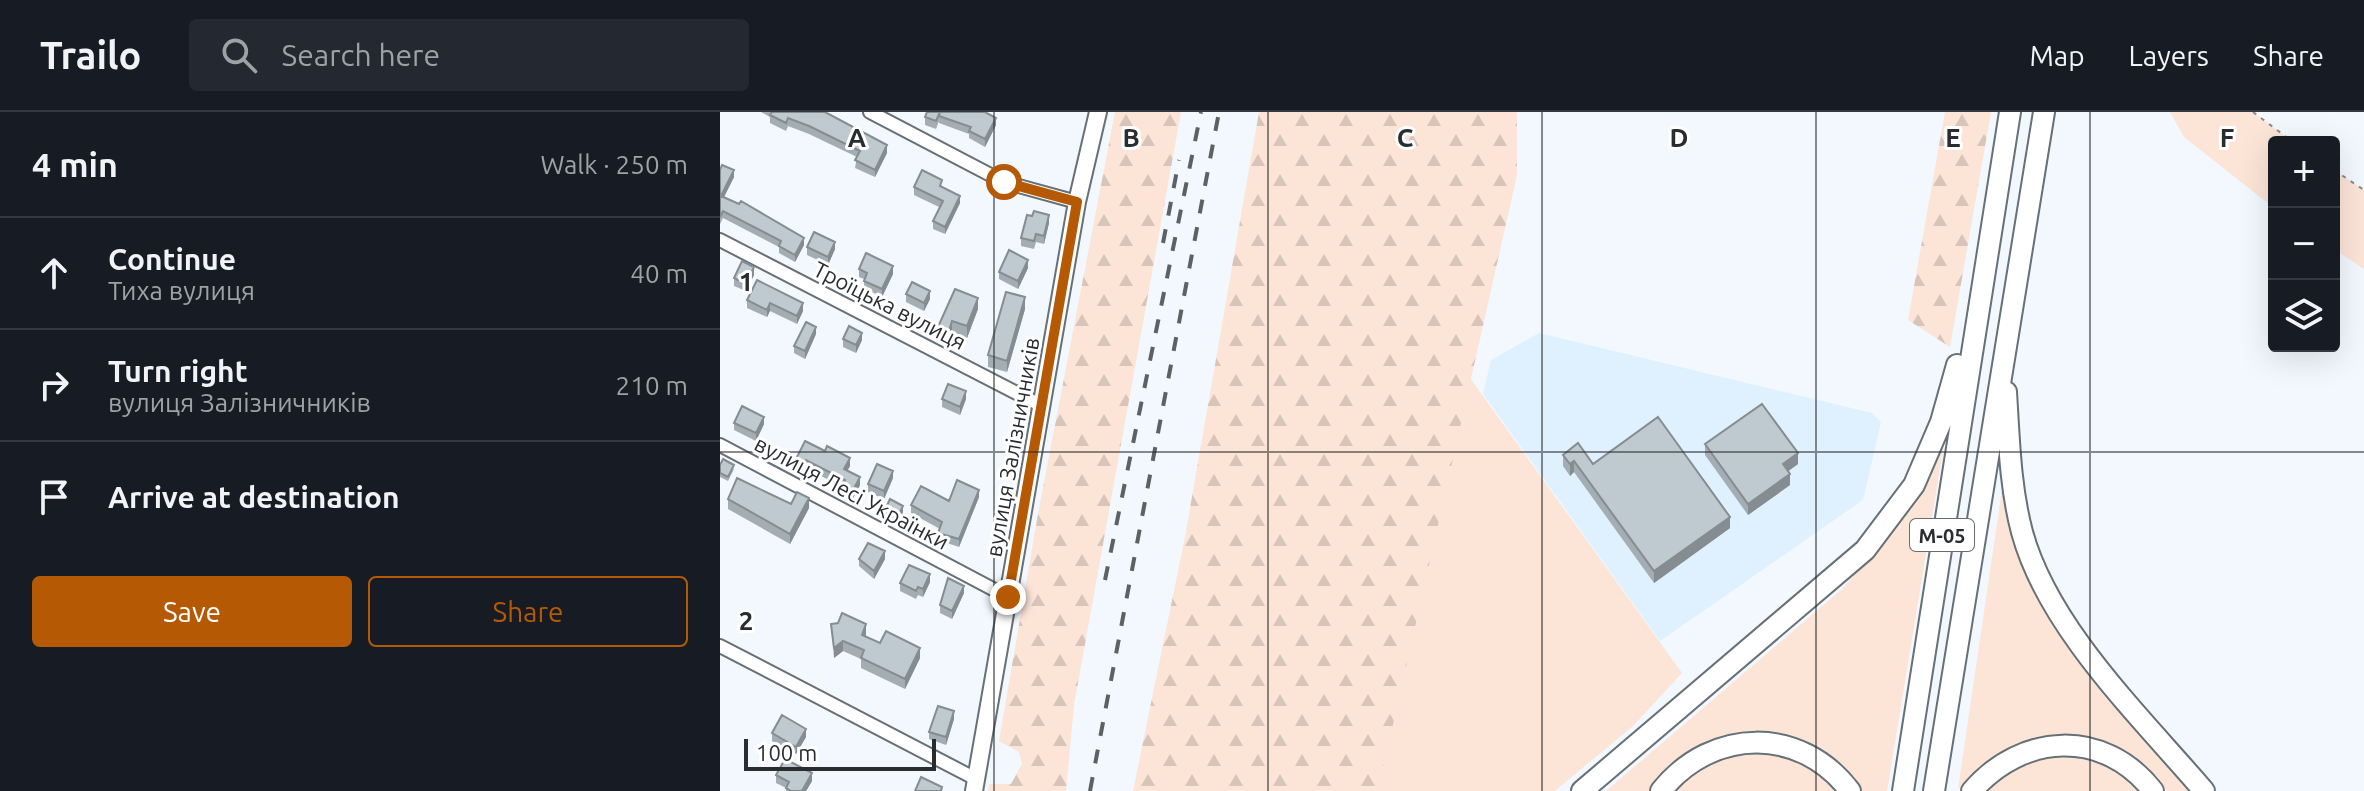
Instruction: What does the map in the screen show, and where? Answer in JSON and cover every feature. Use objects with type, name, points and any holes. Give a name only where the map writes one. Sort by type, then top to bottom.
[{"type":"highway","name":"М-05","points":[[1903,791],[2010,112]]},
{"type":"highway","name":"М-05","points":[[1934,791],[2003,358],[2032,205],[2044,112]]},
{"type":"highway","points":[[1582,791],[1832,581],[1888,524],[1914,485],[1932,446],[1978,300]]},
{"type":"highway","points":[[2003,358],[2012,483],[2022,532],[2035,568],[2070,628],[2204,791]]},
{"type":"highway","points":[[1661,791],[1680,770],[1700,755],[1725,745],[1753,740],[1801,749],[1822,762],[1850,791]]},
{"type":"highway","points":[[1972,791],[2010,757],[2070,745],[2094,749],[2116,759],[2153,791]]},
{"type":"street","points":[[870,112],[1004,182],[1077,202]]},
{"type":"street","name":"вулиця Залізничників","points":[[975,785],[1077,202],[1098,112]]},
{"type":"street","name":"Троїцька вулиця","points":[[720,240],[1042,406]]},
{"type":"street","name":"вулиця Лесі Українки","points":[[720,445],[1008,597]]},
{"type":"street","points":[[720,646],[975,785]]},
{"type":"path","points":[[2253,112],[2285,136]]},
{"type":"path","points":[[2340,174],[2364,190]]},
{"type":"shaded area","points":[[1539,333],[1872,413],[1881,422],[1863,500],[1660,641],[1483,394],[1491,360]]},
{"type":"green space","points":[[1115,112],[1181,112],[1074,705],[1066,791],[988,791],[989,784],[1011,784],[1022,764],[1019,752],[999,741],[1038,514]]},
{"type":"green space","points":[[1259,112],[1517,112],[1517,175],[1378,791],[1133,791],[1185,537]]},
{"type":"green space","points":[[1945,112],[1991,112],[1950,347],[1908,320]]},
{"type":"green space","points":[[2170,112],[2253,112],[2285,136],[2268,136],[2268,203],[2184,137]]},
{"type":"green space","points":[[2340,174],[2364,190],[2364,269],[2340,253]]},
{"type":"green space","points":[[1470,378],[1682,673],[1633,726],[1555,791],[1378,791]]},
{"type":"green space","points":[[1945,438],[1887,791],[1862,791],[1842,765],[1816,746],[1787,735],[1756,732],[1725,736],[1695,747],[1669,766],[1649,791],[1606,791],[1841,590],[1895,528]]},
{"type":"green space","points":[[2003,483],[2016,544],[2194,791],[2167,791],[2151,772],[2132,757],[2111,746],[2065,736],[2041,738],[2017,745],[1985,763],[1958,789]]},
{"type":"green space","points":[[1752,747],[1803,758],[1842,791],[1669,791],[1685,773]]},
{"type":"green space","points":[[2075,754],[2113,766],[2143,791],[1982,791],[2013,766]]},
{"type":"building","points":[[772,112],[825,112],[887,145],[875,170],[855,160],[860,151],[788,118],[786,123],[770,115]]},
{"type":"building","points":[[927,112],[940,112],[936,121],[925,117]]},
{"type":"building","points":[[940,112],[985,112],[996,118],[985,139],[969,131],[971,127],[939,116]]},
{"type":"building","points":[[722,165],[734,170],[721,196],[739,204],[741,201],[804,238],[795,255],[779,246],[781,241],[723,211],[720,217]]},
{"type":"building","points":[[922,170],[942,180],[940,186],[960,196],[945,227],[933,221],[943,201],[914,187]]},
{"type":"building","points":[[1034,211],[1049,215],[1044,236],[1036,234],[1034,241],[1021,238],[1027,215],[1032,216]]},
{"type":"building","points":[[814,232],[835,242],[828,257],[807,247]]},
{"type":"building","points":[[1009,250],[1028,260],[1018,281],[999,272]]},
{"type":"building","points":[[866,253],[893,266],[882,289],[864,281],[867,273],[859,269]]},
{"type":"building","points":[[742,261],[754,267],[746,284],[734,278]]},
{"type":"building","points":[[757,280],[803,303],[797,316],[770,303],[767,310],[747,300]]},
{"type":"building","points":[[912,282],[930,291],[924,303],[906,294]]},
{"type":"building","points":[[955,289],[978,298],[967,326],[952,321],[949,331],[938,327]]},
{"type":"building","points":[[1006,292],[1025,297],[1007,361],[988,355]]},
{"type":"building","points":[[806,322],[816,327],[805,351],[794,346]]},
{"type":"building","points":[[849,326],[862,333],[856,345],[843,339]]},
{"type":"building","points":[[948,384],[966,391],[960,407],[942,399]]},
{"type":"building","points":[[1762,404],[1798,453],[1783,464],[1790,474],[1748,504],[1705,444]]},
{"type":"building","points":[[742,406],[764,417],[756,433],[734,423]]},
{"type":"building","points":[[1658,417],[1730,517],[1654,571],[1574,461],[1570,464],[1563,455],[1578,443],[1593,464]]},
{"type":"building","points":[[805,441],[825,451],[827,446],[850,458],[844,469],[860,477],[851,494],[841,489],[845,480],[806,460],[802,469],[793,465]]},
{"type":"building","points":[[723,459],[734,465],[728,477],[720,473]]},
{"type":"building","points":[[877,464],[893,471],[884,491],[868,484]]},
{"type":"building","points":[[737,478],[791,504],[797,492],[809,498],[790,534],[728,499]]},
{"type":"building","points":[[957,480],[979,490],[959,539],[938,533],[942,522],[911,505],[921,486],[949,501]]},
{"type":"building","points":[[890,499],[903,506],[897,518],[884,512]]},
{"type":"building","points":[[868,543],[885,551],[874,571],[859,559]]},
{"type":"building","points":[[909,565],[930,574],[923,589],[918,587],[916,591],[900,583]]},
{"type":"building","points":[[948,578],[964,586],[952,611],[940,605]]},
{"type":"building","points":[[842,613],[866,624],[862,635],[880,643],[886,631],[920,648],[905,679],[861,658],[864,650],[843,641],[834,648],[831,624],[838,623]]},
{"type":"building","points":[[938,706],[954,711],[946,737],[929,732]]},
{"type":"building","points":[[782,715],[806,729],[796,747],[772,733]]},
{"type":"building","points":[[785,759],[812,773],[802,791],[786,788],[789,782],[776,775]]},
{"type":"building","points":[[921,777],[942,787],[941,791],[915,791]]},
{"type":"railway","points":[[1105,580],[1201,112]]},
{"type":"railway","points":[[1090,791],[1219,112]]},
{"type":"railway","points":[[1163,243],[1179,160]]},
{"type":"route","points":[[1004,182],[1077,202],[1008,597]]}]
